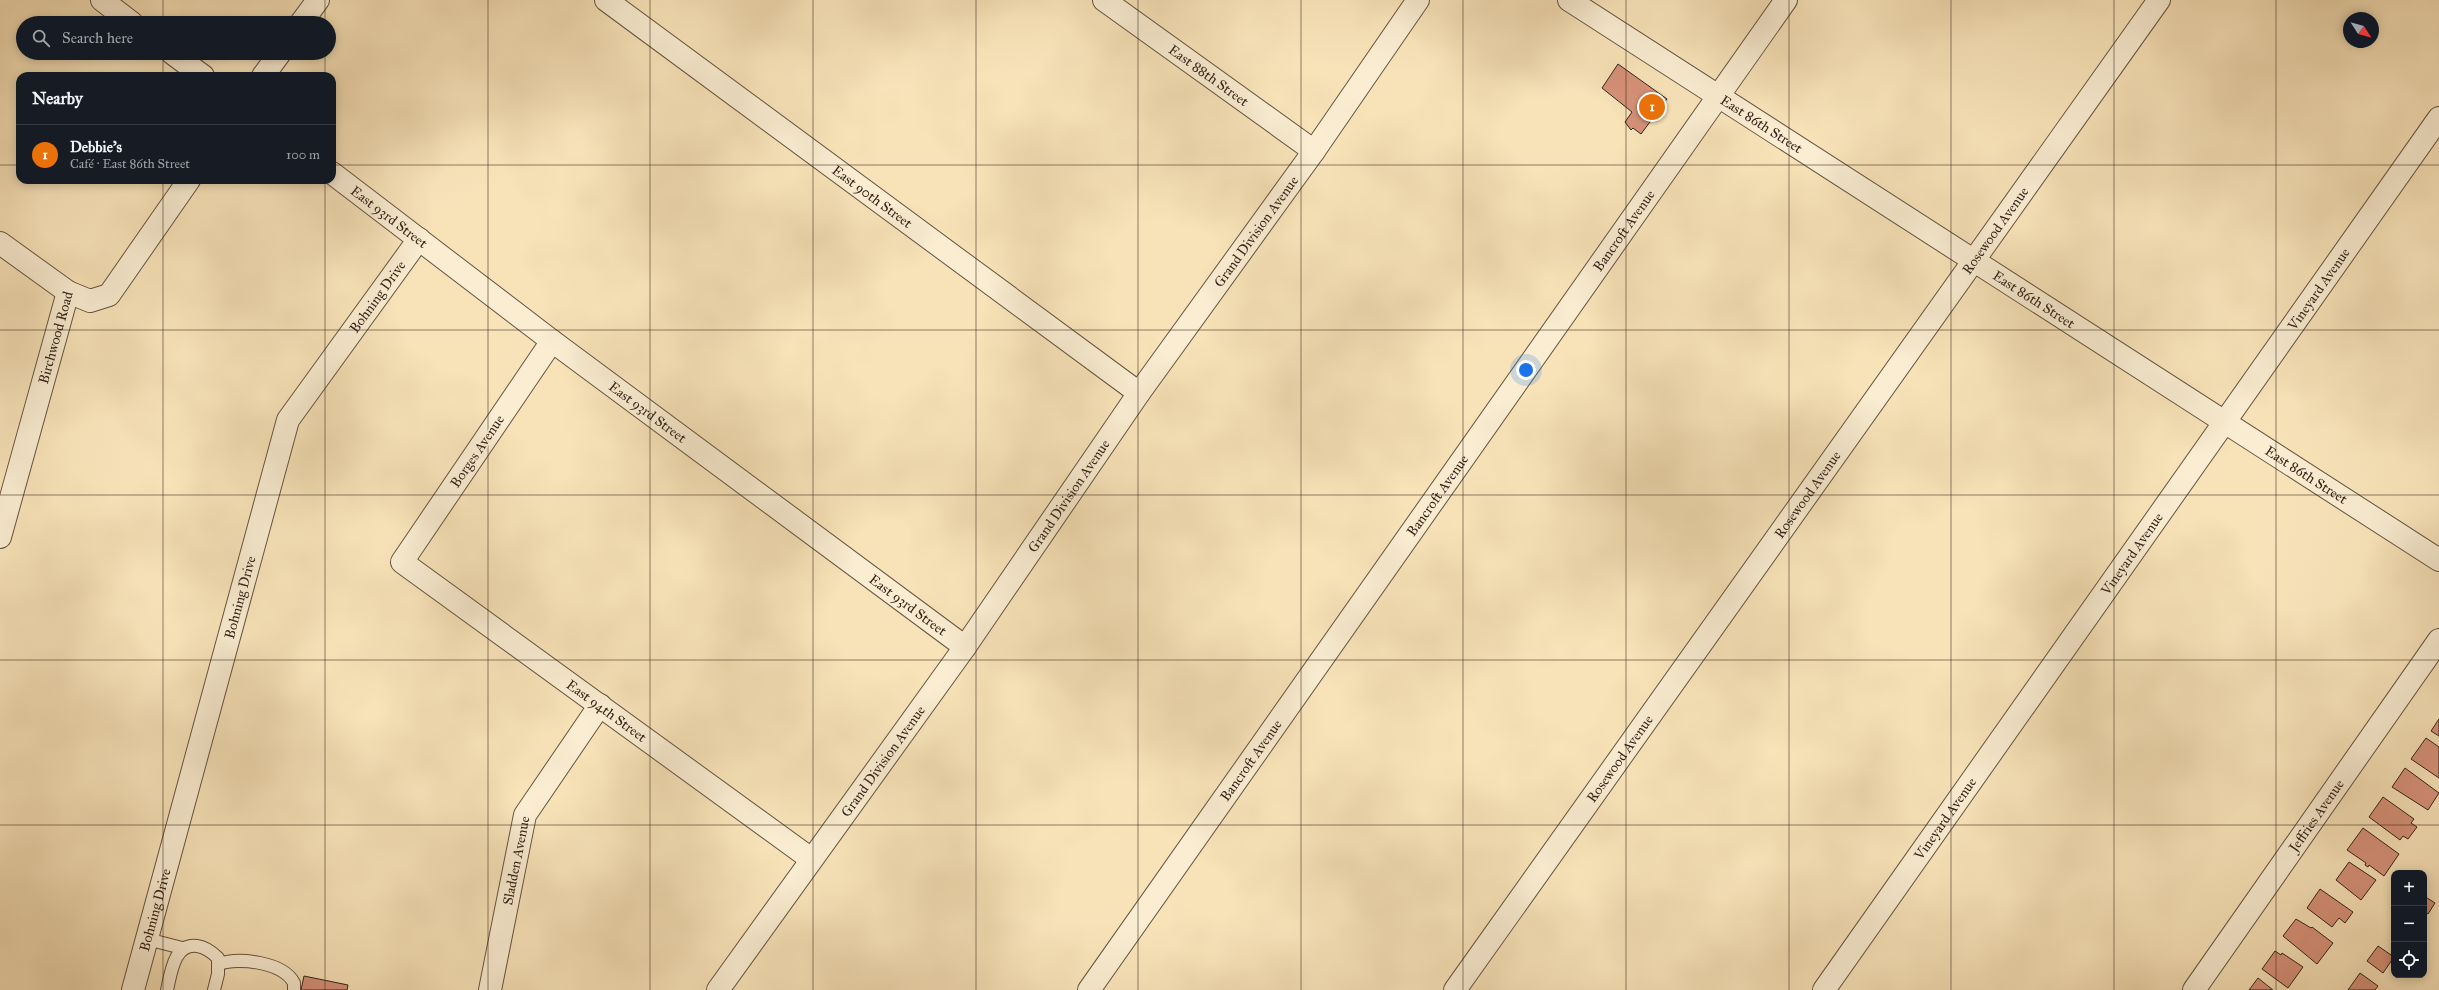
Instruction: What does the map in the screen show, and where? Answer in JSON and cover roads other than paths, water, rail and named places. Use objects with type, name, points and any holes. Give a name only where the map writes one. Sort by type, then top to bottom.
[{"type":"street","points":[[102,0],[123,16]]},
{"type":"street","points":[[306,16],[318,0]]},
{"type":"street","name":"East 90th Street","points":[[606,0],[1140,393]]},
{"type":"street","name":"East 88th Street","points":[[1104,0],[1314,151]]},
{"type":"street","name":"Grand Division Avenue","points":[[718,990],[965,647],[1140,393],[1314,151],[1418,0]]},
{"type":"street","name":"East 86th Street","points":[[1569,0],[1976,260],[2439,560]]},
{"type":"street","name":"Bancroft Avenue","points":[[1088,990],[1786,0]]},
{"type":"street","name":"Rosewood Avenue","points":[[1455,990],[1976,260],[2159,0]]},
{"type":"street","points":[[181,60],[198,72]]},
{"type":"street","points":[[266,72],[275,60]]},
{"type":"street","name":"Vineyard Avenue","points":[[1824,990],[2439,118]]},
{"type":"street","name":"East 93rd Street","points":[[336,176],[552,341],[965,647]]},
{"type":"street","name":"Birchwood Road","points":[[0,537],[68,292],[90,301],[109,295],[186,184]]},
{"type":"street","name":"Bohning Drive","points":[[133,990],[288,420],[419,239]]},
{"type":"street","points":[[0,243],[68,292]]},
{"type":"street","name":"Borges Avenue","points":[[402,562],[552,341]]},
{"type":"street","name":"East 94th Street","points":[[402,562],[811,859]]},
{"type":"street","name":"Jeffries Avenue","points":[[2194,990],[2439,640]]},
{"type":"street","name":"Sladden Avenue","points":[[490,990],[525,816],[600,705]]},
{"type":"lane","points":[[147,939],[182,948],[187,946],[201,946],[214,954],[219,964],[214,990]]},
{"type":"lane","points":[[167,990],[175,960],[182,948]]},
{"type":"lane","points":[[219,964],[233,960],[254,962],[282,972],[293,985]]},
{"type":"place","name":"Debbie's","points":[[1652,107]]}]
